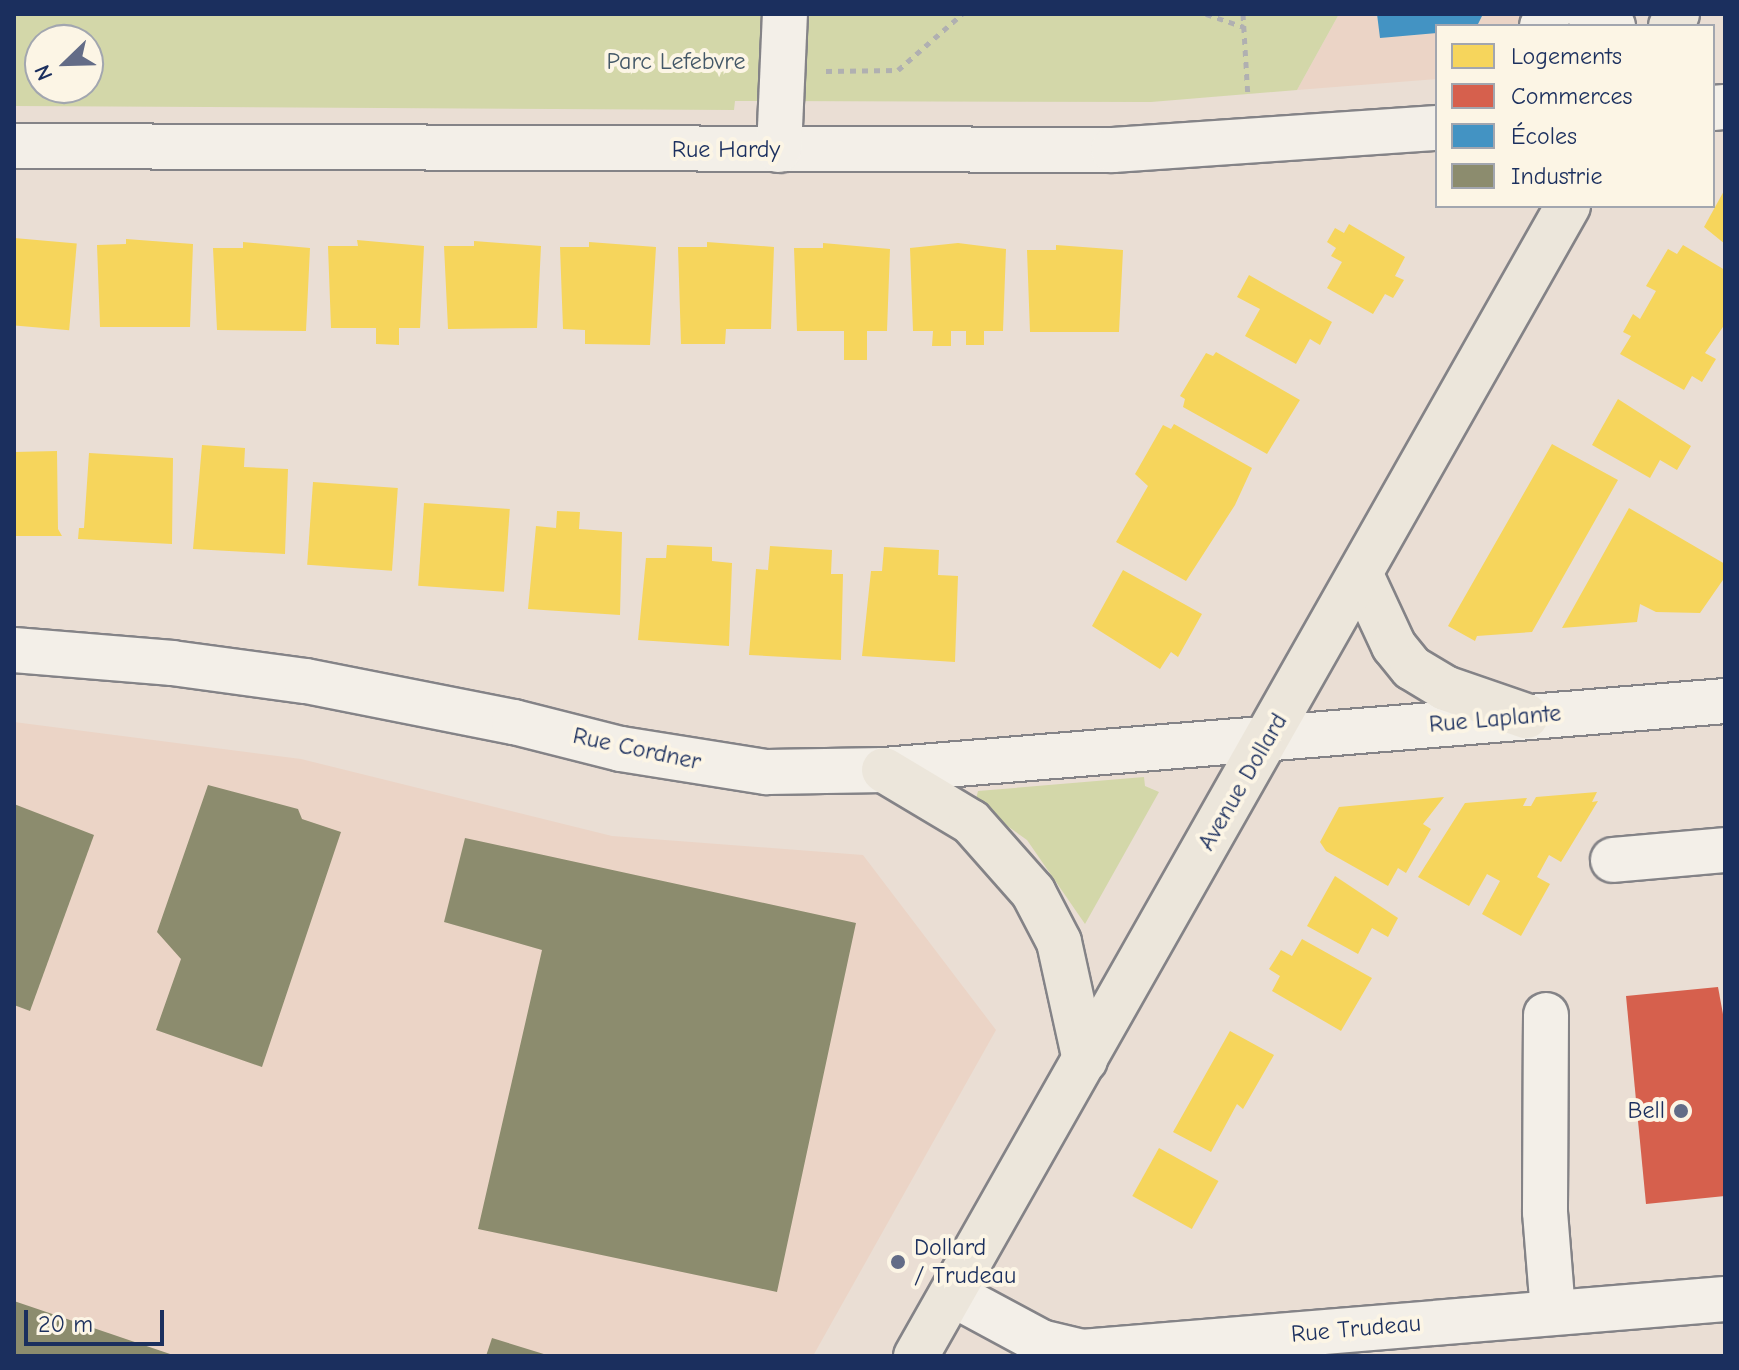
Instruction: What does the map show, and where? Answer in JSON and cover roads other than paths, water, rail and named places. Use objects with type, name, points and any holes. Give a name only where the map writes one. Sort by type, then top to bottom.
[{"type":"main road","name":"Avenue Dollard","points":[[916,1356],[1567,208]]},
{"type":"main road","points":[[1361,575],[1394,646],[1412,668],[1445,688],[1526,716]]},
{"type":"main road","points":[[884,770],[971,822],[1033,892],[1059,942],[1085,1060]]},
{"type":"street","points":[[779,150],[785,14]]},
{"type":"street","points":[[1589,14],[1609,24]]},
{"type":"street","name":"Rue Hardy","points":[[14,146],[1113,150],[1435,128]]},
{"type":"street","name":"Rue Cordner","points":[[14,650],[172,663],[306,681],[728,768],[884,770],[1266,740]]},
{"type":"street","name":"Rue Laplante","points":[[1266,740],[1725,701]]},
{"type":"street","points":[[1613,860],[1725,850]]},
{"type":"street","points":[[1546,1015],[1545,1212],[1553,1312]]},
{"type":"street","name":"Rue Trudeau","points":[[952,1294],[1041,1342],[1082,1352],[1725,1299]]},
{"type":"place","name":"Bell","points":[[1681,1111]]},
{"type":"place","name":"Dollard / Trudeau","points":[[898,1262]]},
{"type":"park label","name":"Parc Lefebvre","points":[[676,62]]}]
